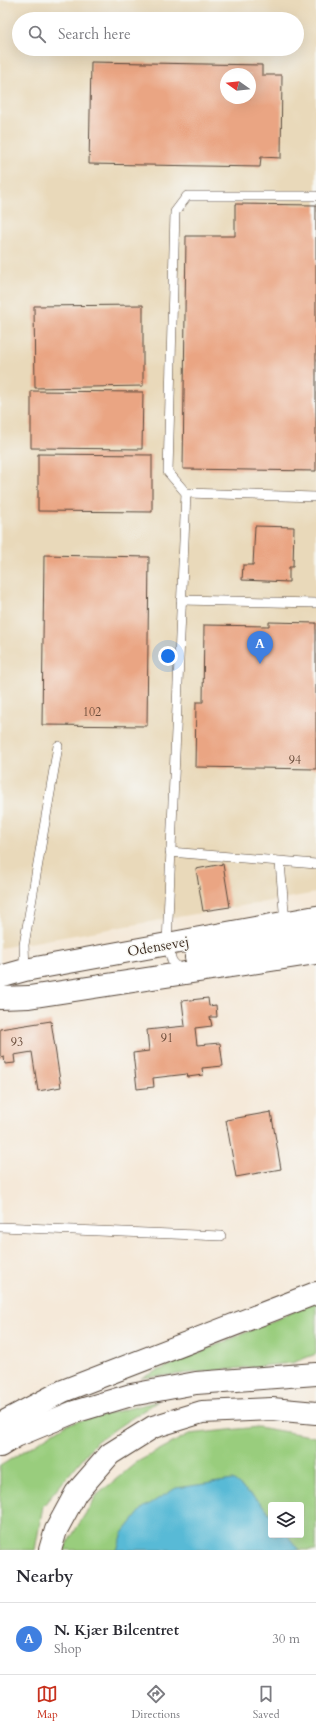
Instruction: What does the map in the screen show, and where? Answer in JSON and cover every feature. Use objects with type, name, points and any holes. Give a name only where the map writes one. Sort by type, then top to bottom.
[{"type":"main road","name":"Odensevej","points":[[174,960],[285,923],[316,917]]},
{"type":"main road","points":[[0,998],[30,997],[134,980],[174,960],[316,935]]},
{"type":"main road","name":"Odensevej","points":[[0,977],[25,970],[174,960],[316,954]]},
{"type":"main road","points":[[0,1424],[63,1391],[316,1293]]},
{"type":"main road","points":[[0,1446],[16,1436],[74,1412],[131,1395],[196,1383],[316,1374]]},
{"type":"main road","points":[[50,1550],[56,1530],[76,1493],[110,1454],[153,1427],[202,1412],[272,1409],[316,1413]]},
{"type":"lane","points":[[174,960],[170,852],[186,493],[168,472],[175,212],[187,196],[316,196]]},
{"type":"lane","points":[[186,493],[316,497]]},
{"type":"lane","points":[[181,600],[316,603]]},
{"type":"lane","points":[[25,970],[24,945],[58,746]]},
{"type":"lane","points":[[170,852],[316,864]]},
{"type":"lane","points":[[280,862],[285,923]]},
{"type":"lane","points":[[0,1227],[221,1236]]},
{"type":"shaded area","points":[[0,0],[316,0],[316,893],[0,948]]},
{"type":"green space","points":[[316,1302],[316,1354],[292,1363],[141,1378]]},
{"type":"green space","points":[[158,1401],[97,1441],[43,1506],[35,1550],[0,1550],[0,1466],[67,1424]]},
{"type":"green space","points":[[258,1427],[316,1437],[316,1550],[63,1550],[97,1495],[137,1462],[189,1434]]},
{"type":"water","points":[[233,1480],[259,1501],[268,1512],[268,1538],[289,1538],[299,1550],[117,1550],[123,1533],[143,1508],[176,1488]]},
{"type":"building","points":[[91,62],[262,65],[262,75],[282,75],[281,158],[261,157],[260,167],[89,164]]},
{"type":"building","points":[[235,204],[316,205],[316,471],[183,469],[186,236],[235,236]]},
{"type":"building","points":[[143,305],[143,386],[35,388],[34,306]]},
{"type":"building","points":[[31,391],[143,392],[142,449],[31,448]]},
{"type":"building","points":[[38,454],[152,455],[152,512],[38,511]]},
{"type":"building","points":[[255,526],[294,527],[293,567],[289,567],[289,582],[242,580],[243,565],[253,565]]},
{"type":"building","points":[[44,555],[149,557],[147,726],[42,725]]},
{"type":"building","points":[[269,622],[316,623],[316,769],[195,767],[196,702],[203,702],[204,625],[269,626]]},
{"type":"building","points":[[223,864],[230,907],[203,911],[196,869]]},
{"type":"building","points":[[208,998],[209,1006],[216,1005],[217,1017],[210,1017],[212,1026],[195,1028],[197,1045],[220,1043],[223,1066],[202,1068],[203,1075],[188,1077],[187,1074],[153,1078],[154,1087],[137,1089],[133,1053],[149,1051],[147,1030],[185,1026],[182,1001]]},
{"type":"building","points":[[51,1021],[61,1087],[38,1091],[32,1052],[14,1055],[15,1063],[5,1064],[4,1057],[0,1058],[0,1029]]},
{"type":"building","points":[[271,1112],[281,1169],[236,1177],[226,1120]]},
{"type":"place","name":"N. Kjær Bilcentret","points":[[260,664]]}]
